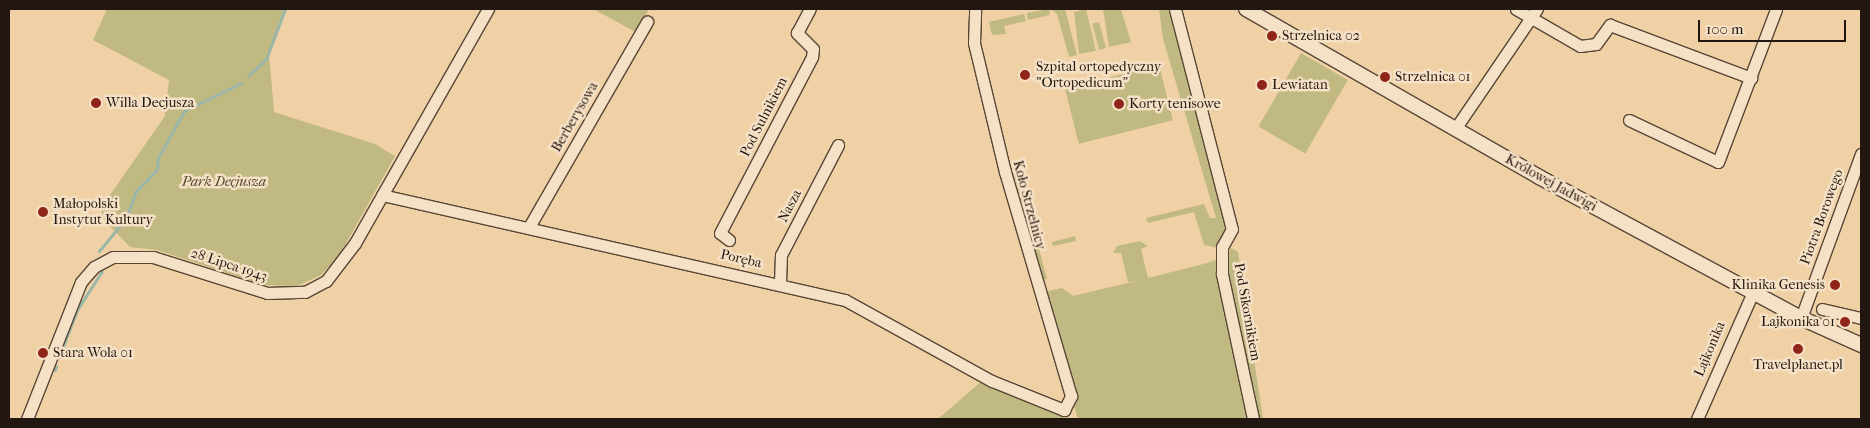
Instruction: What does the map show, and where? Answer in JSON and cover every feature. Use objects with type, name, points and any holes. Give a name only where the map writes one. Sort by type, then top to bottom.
[{"type":"street","name":"28 Lipca 1943","points":[[27,419],[68,307],[94,267],[113,257],[139,254],[267,293],[305,292],[338,270],[488,9]]},
{"type":"street","name":"Pod Sulnikiem","points":[[729,240],[720,233],[812,57],[813,49],[797,33],[810,9]]},
{"type":"street","name":"Koło Strzelnicy","points":[[975,9],[972,28],[977,57],[1070,406]]},
{"type":"street","name":"Pod Sikornikiem","points":[[1175,9],[1232,229],[1222,247],[1222,274],[1253,419]]},
{"type":"street","points":[[1516,9],[1530,19],[1584,47],[1596,44],[1610,25],[1751,78]]},
{"type":"street","points":[[1455,129],[1537,9]]},
{"type":"street","points":[[1629,120],[1718,162],[1776,9]]},
{"type":"street","name":"Królowej Jadwigi","points":[[1254,10],[1455,129],[1801,318],[1861,345]]},
{"type":"street","name":"Berberysowa","points":[[529,227],[647,22]]},
{"type":"street","name":"Nasza","points":[[780,283],[781,256],[838,145]]},
{"type":"street","name":"Piotra Borowego","points":[[1801,318],[1861,154]]},
{"type":"street","name":"Poręba","points":[[382,195],[780,283],[845,300],[878,314],[992,381],[1055,410],[1070,406]]},
{"type":"street","name":"Lajkonika","points":[[1697,419],[1753,292]]},
{"type":"street","points":[[1822,309],[1861,318]]},
{"type":"green space","name":"Park Decjusza","points":[[107,9],[285,9],[269,53],[274,112],[375,144],[395,156],[339,256],[321,275],[297,286],[264,285],[157,250],[130,247],[103,219],[101,208],[165,116],[169,80],[93,40]]},
{"type":"green space","points":[[593,9],[649,9],[636,32]]},
{"type":"green space","points":[[1049,9],[1050,15],[1028,20],[1027,13]]},
{"type":"green space","points":[[1065,9],[1077,55],[1069,57],[1057,14],[1052,10]]},
{"type":"green space","points":[[1086,9],[1096,51],[1079,54],[1074,12]]},
{"type":"green space","points":[[1103,9],[1121,9],[1131,42],[1109,47]]},
{"type":"green space","points":[[1159,9],[1173,9],[1229,228],[1218,248],[1204,245],[1194,212],[1148,223],[1146,218],[1204,204],[1210,218],[1216,218],[1163,39]]},
{"type":"green space","points":[[1024,14],[1026,21],[1004,26],[1006,34],[992,35],[989,22]]},
{"type":"green space","points":[[1099,22],[1106,48],[1099,50],[1092,24]]},
{"type":"green space","points":[[1301,53],[1348,80],[1305,154],[1258,127]]},
{"type":"green space","name":"Korty tenisowe","points":[[1159,65],[1173,120],[1079,144],[1065,88]]},
{"type":"green space","points":[[1019,173],[1047,279],[1041,280],[1009,174]]},
{"type":"green space","points":[[1075,236],[1076,241],[1053,246],[1052,242]]},
{"type":"green space","points":[[1140,241],[1148,246],[1141,249],[1148,278],[1227,256],[1231,248],[1238,252],[1263,419],[1078,419],[1041,300],[1044,292],[1062,288],[1073,296],[1140,280],[1128,282],[1121,253],[1113,253],[1117,246]]},
{"type":"green space","points":[[984,379],[1061,413],[1069,419],[938,419]]},
{"type":"waterway","points":[[248,76],[266,59],[285,9]]},
{"type":"waterway","points":[[99,251],[126,218],[136,191],[157,169],[158,158],[184,111],[241,83]]},
{"type":"waterway","points":[[59,357],[77,310],[102,271]]},
{"type":"waterway","points":[[55,370],[56,366]]},
{"type":"place","name":"Strzelnica 02","points":[[1272,36]]},
{"type":"place","name":"Szpital ortopedyczny \"Ortopedicum\"","points":[[1025,75]]},
{"type":"place","name":"Strzelnica 01","points":[[1385,77]]},
{"type":"place","name":"Lewiatan","points":[[1262,85]]},
{"type":"place","name":"Willa Decjusza","points":[[96,103]]},
{"type":"place","name":"Korty tenisowe","points":[[1119,104]]},
{"type":"place","name":"Małopolski Instytut Kultury","points":[[43,212]]},
{"type":"place","name":"Klinika Genesis","points":[[1835,285]]},
{"type":"place","name":"Lajkonika 01","points":[[1845,322]]},
{"type":"place","name":"Travelplanet.pl","points":[[1798,349]]},
{"type":"place","name":"Stara Wola 01","points":[[43,353]]}]
